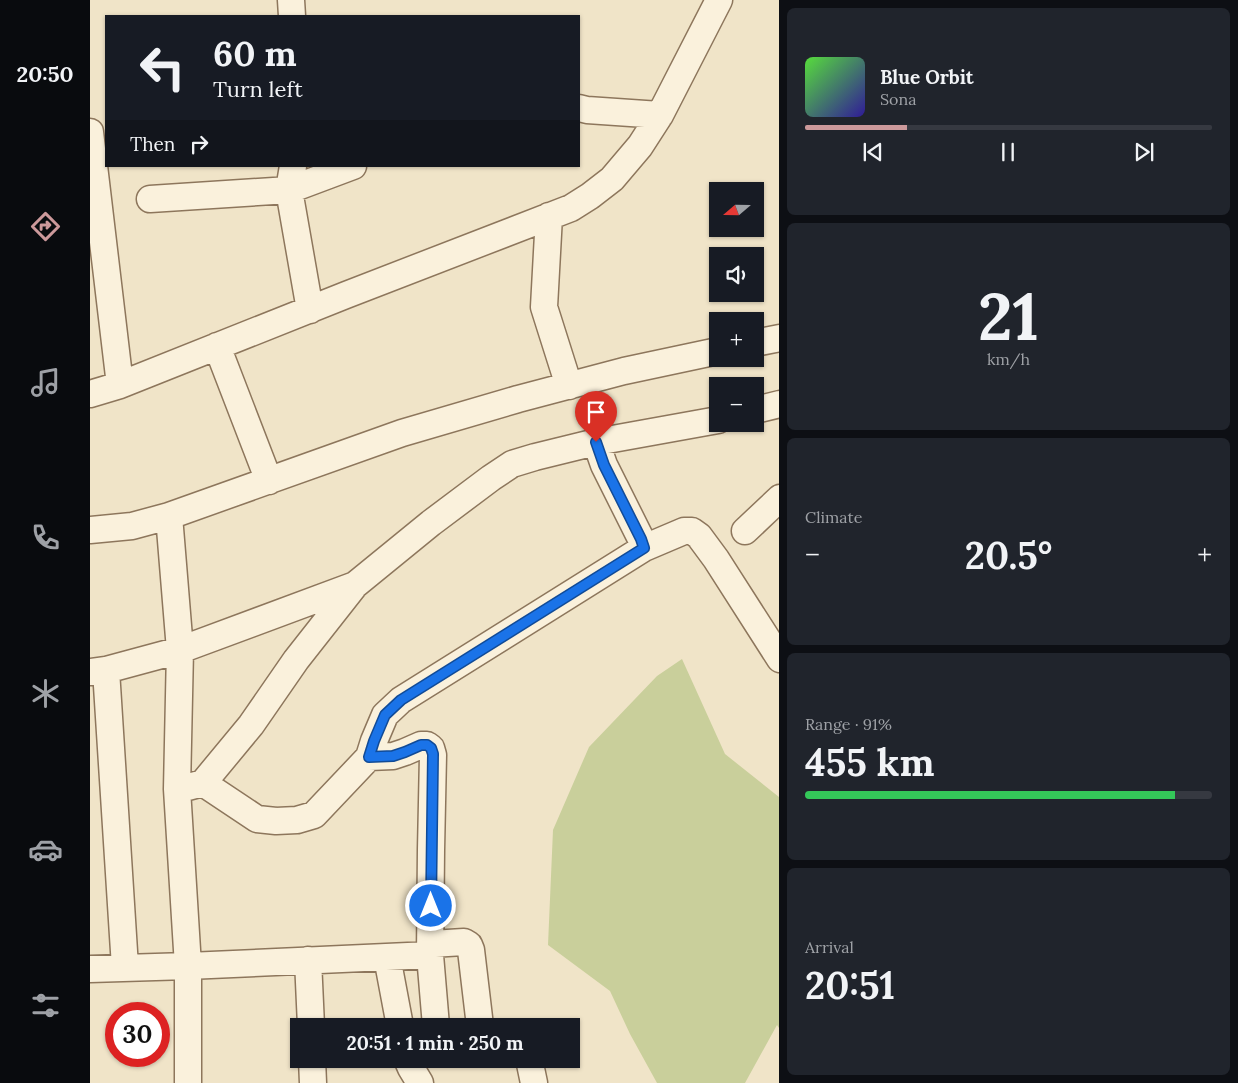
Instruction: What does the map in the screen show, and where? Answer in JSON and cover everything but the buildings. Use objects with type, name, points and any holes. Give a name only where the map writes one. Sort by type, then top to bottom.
[{"type":"street","points":[[291,0],[292,15]]},
{"type":"street","points":[[90,394],[571,208],[612,179],[640,146],[660,115],[719,0]]},
{"type":"street","points":[[580,108],[660,115]]},
{"type":"street","points":[[90,132],[92,162],[120,384]]},
{"type":"street","points":[[150,199],[291,178],[348,167]]},
{"type":"street","points":[[291,178],[310,310]]},
{"type":"street","points":[[549,216],[544,306],[569,386]]},
{"type":"street","points":[[764,340],[779,338]]},
{"type":"street","points":[[217,346],[269,481]]},
{"type":"street","points":[[90,530],[132,526],[169,516],[402,433],[624,371],[709,353]]},
{"type":"street","points":[[764,408],[779,404]]},
{"type":"street","points":[[177,790],[203,783],[251,726],[296,660],[355,585],[431,523],[491,478],[512,464],[535,457],[596,442],[709,422]]},
{"type":"street","points":[[596,442],[604,465],[644,548]]},
{"type":"street","points":[[745,531],[779,498]]},
{"type":"street","points":[[169,516],[180,650],[177,790],[188,966],[188,1083]]},
{"type":"street","points":[[203,783],[257,819],[276,821],[297,820],[314,815],[369,757],[385,715],[401,700],[644,548],[684,530],[692,531],[699,536],[716,559],[779,659]]},
{"type":"street","points":[[125,967],[98,671],[180,650],[355,585]]},
{"type":"street","points":[[369,757],[393,756],[421,745],[427,745],[431,748],[433,754],[431,950],[435,1018]]},
{"type":"street","points":[[90,970],[387,957],[431,950],[464,942],[472,950],[479,1018]]},
{"type":"street","points":[[387,957],[398,1018]]},
{"type":"street","points":[[308,960],[311,1018]]},
{"type":"street","points":[[312,1068],[313,1083]]},
{"type":"street","points":[[411,1068],[420,1083]]},
{"type":"street","points":[[531,1068],[534,1083]]},
{"type":"green space","points":[[682,659],[725,754],[779,797],[779,1028],[777,1025],[745,1083],[657,1083],[630,1034],[610,991],[548,945],[553,830],[589,747],[657,676]]},
{"type":"route","points":[[431,906],[433,754],[431,748],[427,745],[421,745],[393,756],[369,757],[374,741],[385,715],[401,700],[644,548],[604,465],[596,442]]}]
